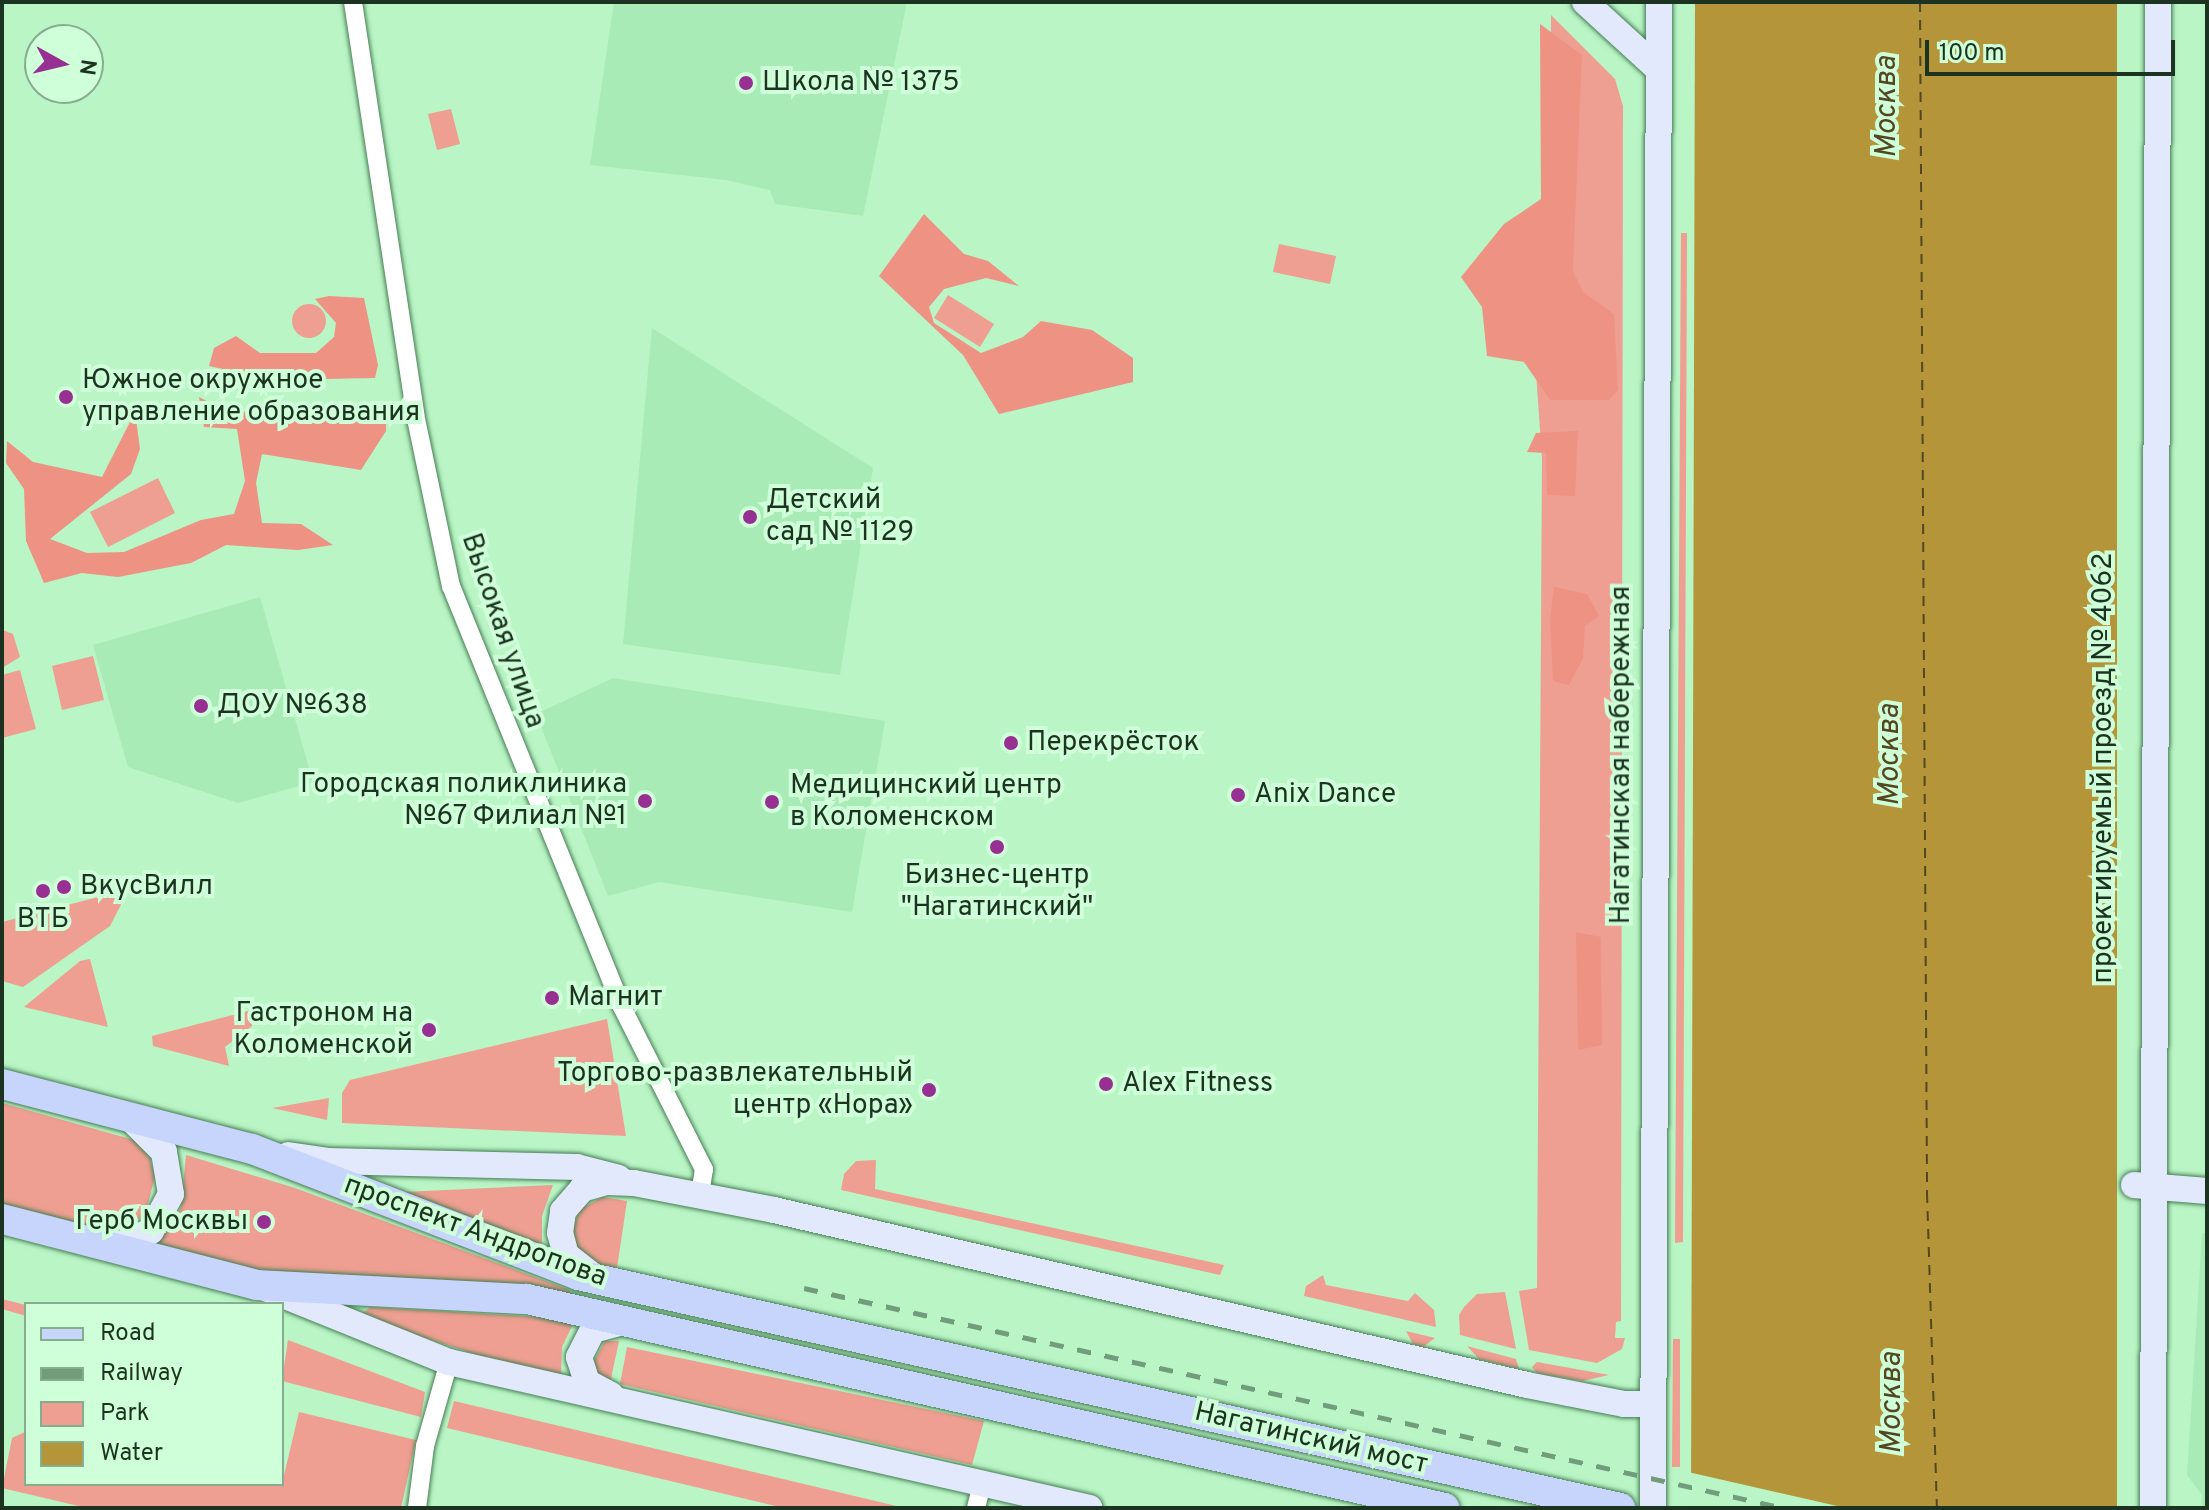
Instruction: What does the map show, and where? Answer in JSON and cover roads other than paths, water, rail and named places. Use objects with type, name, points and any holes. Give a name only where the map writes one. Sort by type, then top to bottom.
[{"type":"main road","points":[[1585,2],[1658,69]]},
{"type":"main road","name":"Нагатинская набережная","points":[[1653,1508],[1651,1404],[1659,2]]},
{"type":"main road","name":"проектируемый проезд № 4062","points":[[2153,1508],[2143,1194],[2136,282],[2158,2]]},
{"type":"main road","points":[[1611,25],[1659,32]]},
{"type":"main road","name":"проспект Андропова","points":[[2,1084],[252,1149],[598,1279],[1001,1369]]},
{"type":"main road","points":[[111,1248],[151,1231],[171,1194],[162,1148],[131,1119]]},
{"type":"main road","points":[[252,1149],[328,1161],[577,1167],[634,1183],[700,1195],[1468,1372],[1624,1404],[1651,1404]]},
{"type":"main road","points":[[598,1279],[566,1255],[560,1233],[563,1211],[582,1189],[606,1182],[634,1183]]},
{"type":"main road","points":[[2143,1194],[2207,1191]]},
{"type":"main road","points":[[2143,1194],[2207,1209]]},
{"type":"main road","name":"проектируемый проезд № 4062","points":[[2135,1508],[2143,1194]]},
{"type":"main road","name":"проспект Андропова","points":[[2,1219],[257,1285],[527,1299],[993,1402]]},
{"type":"main road","points":[[257,1285],[449,1362],[625,1402],[979,1496],[1090,1508]]},
{"type":"main road","points":[[625,1402],[591,1387],[579,1357],[593,1330],[630,1321]]},
{"type":"main road","name":"Нагатинский мост","points":[[1001,1369],[1620,1508]]},
{"type":"main road","name":"Нагатинский мост","points":[[993,1402],[1445,1508]]},
{"type":"street","name":"Высокая улица","points":[[353,2],[415,414],[451,586],[622,1007],[704,1169],[700,1195]]},
{"type":"street","points":[[417,1508],[425,1446],[449,1362]]},
{"type":"water","name":"Москва","points":[[1695,2],[2117,2],[2117,1508],[1691,1508]]},
{"type":"railway","points":[[804,1288],[1784,1508]]},
{"type":"place","name":"Школа № 1375","points":[[746,83]]},
{"type":"place","name":"Южное окружное управление образования","points":[[66,397]]},
{"type":"place","name":"Детский сад № 1129","points":[[750,517]]},
{"type":"place","name":"ДОУ №638","points":[[201,706]]},
{"type":"place","name":"Перекрёсток","points":[[1011,743]]},
{"type":"place","name":"Anix Dance","points":[[1238,795]]},
{"type":"place","name":"Городская поликлиника №67 Филиал №1","points":[[645,801]]},
{"type":"place","name":"Медицинский центр в Коломенском","points":[[772,802]]},
{"type":"place","name":"Бизнес-центр \"Нагатинский\"","points":[[997,847]]},
{"type":"place","name":"ВкусВилл","points":[[64,887]]},
{"type":"place","name":"ВТБ","points":[[43,891]]},
{"type":"place","name":"Магнит","points":[[552,998]]},
{"type":"place","name":"Гастроном на Коломенской","points":[[429,1030]]},
{"type":"place","name":"Alex Fitness","points":[[1106,1084]]},
{"type":"place","name":"Торгово-развлекательный центр «Нора»","points":[[929,1090]]},
{"type":"place","name":"Герб Москвы","points":[[264,1222]]}]
